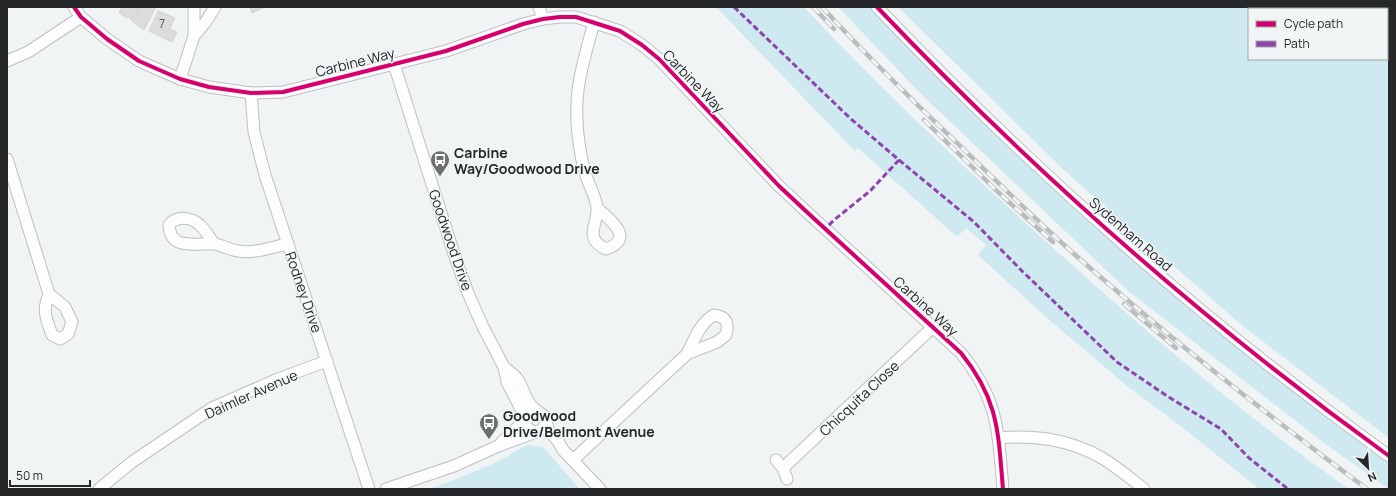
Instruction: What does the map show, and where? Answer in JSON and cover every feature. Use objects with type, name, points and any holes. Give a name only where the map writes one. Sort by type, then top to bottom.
[{"type":"street","name":"Carbine Way","points":[[74,7],[81,17],[107,39],[139,61],[180,79],[209,86],[251,93],[283,92],[446,51],[523,24],[543,19],[576,17],[620,31],[642,45],[659,60],[779,186],[961,353],[979,376],[994,412],[1003,489]]},
{"type":"street","points":[[180,79],[194,36],[194,7]]},
{"type":"street","points":[[194,36],[205,23],[215,7]]},
{"type":"street","points":[[539,7],[543,19]]},
{"type":"street","name":"Sydenham Road","points":[[878,7],[959,91],[1089,214],[1227,332],[1299,389],[1389,456]]},
{"type":"street","points":[[7,61],[28,52],[81,17]]},
{"type":"street","points":[[594,22],[581,71],[577,113],[584,170],[597,208]]},
{"type":"street","name":"Goodwood Drive","points":[[394,64],[454,254],[468,293],[483,327],[504,367],[507,382],[525,420]]},
{"type":"street","name":"Rodney Drive","points":[[251,93],[254,132],[265,176],[369,489]]},
{"type":"street","points":[[7,159],[49,294]]},
{"type":"street","points":[[214,244],[240,251],[258,251],[288,244]]},
{"type":"street","name":"Chicquita Close","points":[[787,479],[780,464],[933,327]]},
{"type":"street","points":[[573,460],[687,354]]},
{"type":"street","name":"Daimler Avenue","points":[[100,489],[132,462],[212,408],[278,379],[327,361]]},
{"type":"street","name":"Goodwood Drive","points":[[504,367],[519,381],[526,398],[537,411]]},
{"type":"street","points":[[498,446],[525,420],[530,412],[537,411],[543,415],[550,431],[563,450]]},
{"type":"street","points":[[525,420],[527,428],[563,450],[600,489]]},
{"type":"street","points":[[386,489],[454,466],[498,446],[542,430],[546,422]]},
{"type":"street","points":[[998,438],[1037,437],[1057,440],[1073,445],[1103,458],[1144,489]]},
{"type":"shaded area","points":[[716,7],[804,7],[887,92],[943,146],[1106,295],[1225,396],[1349,489],[1259,489],[1182,427],[1127,386],[1047,318],[978,255],[986,245],[966,228],[957,237],[858,148],[855,151]]},
{"type":"shaded area","points":[[838,7],[872,7],[936,76],[1007,144],[1389,460],[1389,489],[1324,443],[1127,290],[919,92]]},
{"type":"shaded area","points":[[898,7],[1389,7],[1389,438],[1244,327],[1066,172]]},
{"type":"shaded area","points":[[527,445],[543,447],[580,489],[429,489],[497,462]]},
{"type":"building","points":[[122,7],[140,7],[132,19],[119,13]]},
{"type":"building","points":[[140,7],[154,7],[155,9],[144,30],[131,20]]},
{"type":"building","points":[[250,7],[265,7],[252,13]]},
{"type":"building","points":[[158,11],[175,18],[170,29],[177,32],[172,42],[149,31]]},
{"type":"railway","points":[[813,7],[834,29]]},
{"type":"railway","points":[[822,7],[905,92],[1014,198],[1108,284],[1217,374],[1367,489]]},
{"type":"railway","points":[[924,120],[998,192],[1053,242]]},
{"type":"railway","points":[[1124,304],[1176,348]]},
{"type":"marked path","points":[[734,7],[851,119],[899,160],[870,191],[825,229]]},
{"type":"marked path","points":[[899,160],[974,222],[1022,271],[1117,362],[1167,396],[1221,429],[1249,458],[1288,489]]},
{"type":"cycle path","points":[[74,7],[81,17],[107,39],[139,61],[180,79],[209,87],[251,93],[283,92],[446,51],[523,24],[543,19],[576,17],[620,31],[642,45],[659,59],[779,186],[961,353],[974,370],[990,402],[998,433],[1003,489]]},
{"type":"cycle path","points":[[877,7],[997,128],[1059,187],[1123,244],[1253,353],[1389,456]]},
{"type":"place","name":"Carbine Way/Goodwood Drive","points":[[440,177]]},
{"type":"place","name":"Goodwood Drive/Belmont Avenue","points":[[489,440]]}]
